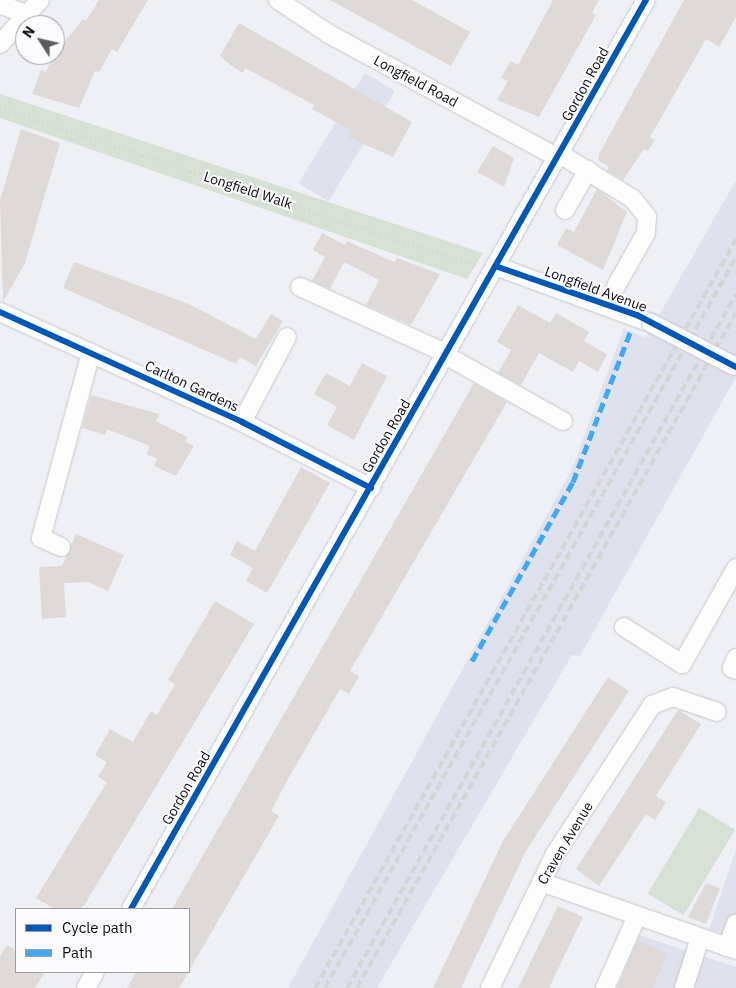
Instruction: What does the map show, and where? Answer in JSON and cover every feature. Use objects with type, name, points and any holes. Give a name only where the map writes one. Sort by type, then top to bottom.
[{"type":"street","points":[[0,44],[25,14],[40,0]]},
{"type":"street","name":"Longfield Road","points":[[278,0],[329,34],[588,170],[633,199],[647,217],[646,233],[616,286]]},
{"type":"street","name":"Gordon Road","points":[[132,908],[497,269],[646,0]]},
{"type":"street","points":[[1,8],[25,14]]},
{"type":"street","points":[[566,210],[588,170]]},
{"type":"street","name":"Longfield Avenue","points":[[497,269],[640,323],[735,367]]},
{"type":"street","points":[[300,287],[448,355],[563,421]]},
{"type":"street","name":"Carlton Gardens","points":[[0,312],[242,422],[371,488]]},
{"type":"street","points":[[242,422],[287,336]]},
{"type":"street","points":[[61,547],[40,538],[91,353]]},
{"type":"street","points":[[624,627],[682,664],[736,568]]},
{"type":"street","points":[[736,658],[736,670]]},
{"type":"street","name":"Craven Avenue","points":[[490,988],[541,882],[652,704],[680,698],[717,712]]},
{"type":"street","points":[[541,882],[732,949],[736,924]]},
{"type":"street","points":[[605,988],[637,916]]},
{"type":"street","points":[[684,988],[700,938]]},
{"type":"street","points":[[86,988],[95,973]]},
{"type":"shaded area","points":[[365,73],[395,91],[329,202],[299,184]]},
{"type":"shaded area","points":[[0,94],[483,253],[467,279],[0,118]]},
{"type":"shaded area","points":[[736,180],[736,377],[580,656],[572,655],[377,988],[288,988],[572,469],[624,328],[646,338]]},
{"type":"shaded area","points":[[699,808],[735,830],[683,915],[647,894]]},
{"type":"shaded area","points":[[736,850],[736,937],[709,929]]},
{"type":"shaded area","points":[[639,935],[736,967],[736,988],[617,988]]},
{"type":"building","points":[[99,0],[148,0],[117,52],[112,49],[99,72],[95,71],[79,108],[32,94],[41,70],[46,72],[49,65],[65,65],[65,41],[83,19],[86,21]]},
{"type":"building","points":[[330,0],[412,0],[470,32],[451,66]]},
{"type":"building","points":[[553,0],[599,0],[592,13],[596,15],[539,117],[497,100],[508,81],[501,78],[511,61],[518,65]]},
{"type":"building","points":[[684,0],[736,0],[736,17],[719,47],[706,39],[650,137],[655,140],[648,151],[644,149],[623,180],[607,171],[609,167],[598,160],[599,154]]},
{"type":"building","points":[[239,23],[412,122],[393,157],[348,137],[351,130],[312,109],[314,105],[245,68],[243,73],[230,65],[220,56]]},
{"type":"building","points":[[21,129],[60,143],[25,263],[3,302],[0,200]]},
{"type":"building","points":[[493,146],[514,158],[504,187],[477,172]]},
{"type":"building","points":[[597,189],[627,212],[603,270],[557,245],[566,228],[574,232]]},
{"type":"building","points":[[322,233],[345,245],[347,241],[394,262],[397,258],[440,274],[411,325],[366,305],[379,280],[344,262],[330,289],[312,281],[325,257],[313,250]]},
{"type":"building","points":[[74,262],[189,304],[256,339],[271,314],[283,321],[256,366],[240,357],[236,364],[63,288]]},
{"type":"building","points":[[518,305],[550,323],[556,313],[589,332],[584,341],[607,354],[598,372],[579,361],[573,372],[539,353],[521,385],[498,373],[511,350],[497,342]]},
{"type":"building","points":[[362,363],[387,376],[354,440],[327,425],[337,407],[314,394],[326,373],[350,386]]},
{"type":"building","points":[[474,383],[507,402],[350,671],[359,676],[349,694],[340,689],[287,781],[271,811],[279,816],[190,969],[190,908],[173,908]]},
{"type":"building","points":[[91,395],[159,414],[156,421],[187,437],[186,442],[194,446],[176,476],[154,466],[157,459],[146,454],[150,446],[107,429],[105,435],[82,428]]},
{"type":"building","points":[[301,467],[330,483],[267,593],[246,581],[253,568],[230,555],[237,541],[255,551]]},
{"type":"building","points":[[76,534],[124,555],[108,591],[88,582],[64,583],[66,617],[42,619],[39,567],[62,566]]},
{"type":"building","points":[[215,601],[254,624],[85,904],[81,908],[53,908],[36,898],[107,782],[98,777],[107,762],[95,755],[110,729],[133,742],[151,711],[157,715],[175,684],[168,680]]},
{"type":"building","points":[[608,677],[629,691],[526,851],[461,988],[433,988],[503,841]]},
{"type":"building","points":[[678,710],[701,724],[656,796],[666,802],[655,820],[646,814],[599,886],[576,869]]},
{"type":"building","points":[[706,883],[720,888],[706,924],[688,917]]},
{"type":"building","points":[[558,906],[583,917],[549,988],[518,988]]},
{"type":"building","points":[[638,941],[667,953],[653,988],[617,988]]},
{"type":"building","points":[[7,945],[15,949],[15,973],[44,973],[35,988],[0,988],[0,957]]},
{"type":"building","points":[[135,973],[188,973],[179,988],[127,988]]},
{"type":"railway","points":[[315,988],[736,239]]},
{"type":"railway","points":[[325,988],[736,257]]},
{"type":"railway","points":[[347,988],[736,294]]},
{"type":"railway","points":[[357,988],[736,313]]},
{"type":"marked path","points":[[472,661],[573,482],[631,330]]},
{"type":"cycle path","points":[[132,908],[646,0]]},
{"type":"cycle path","points":[[498,267],[637,315],[736,367]]},
{"type":"cycle path","points":[[0,312],[242,422],[371,488]]}]
